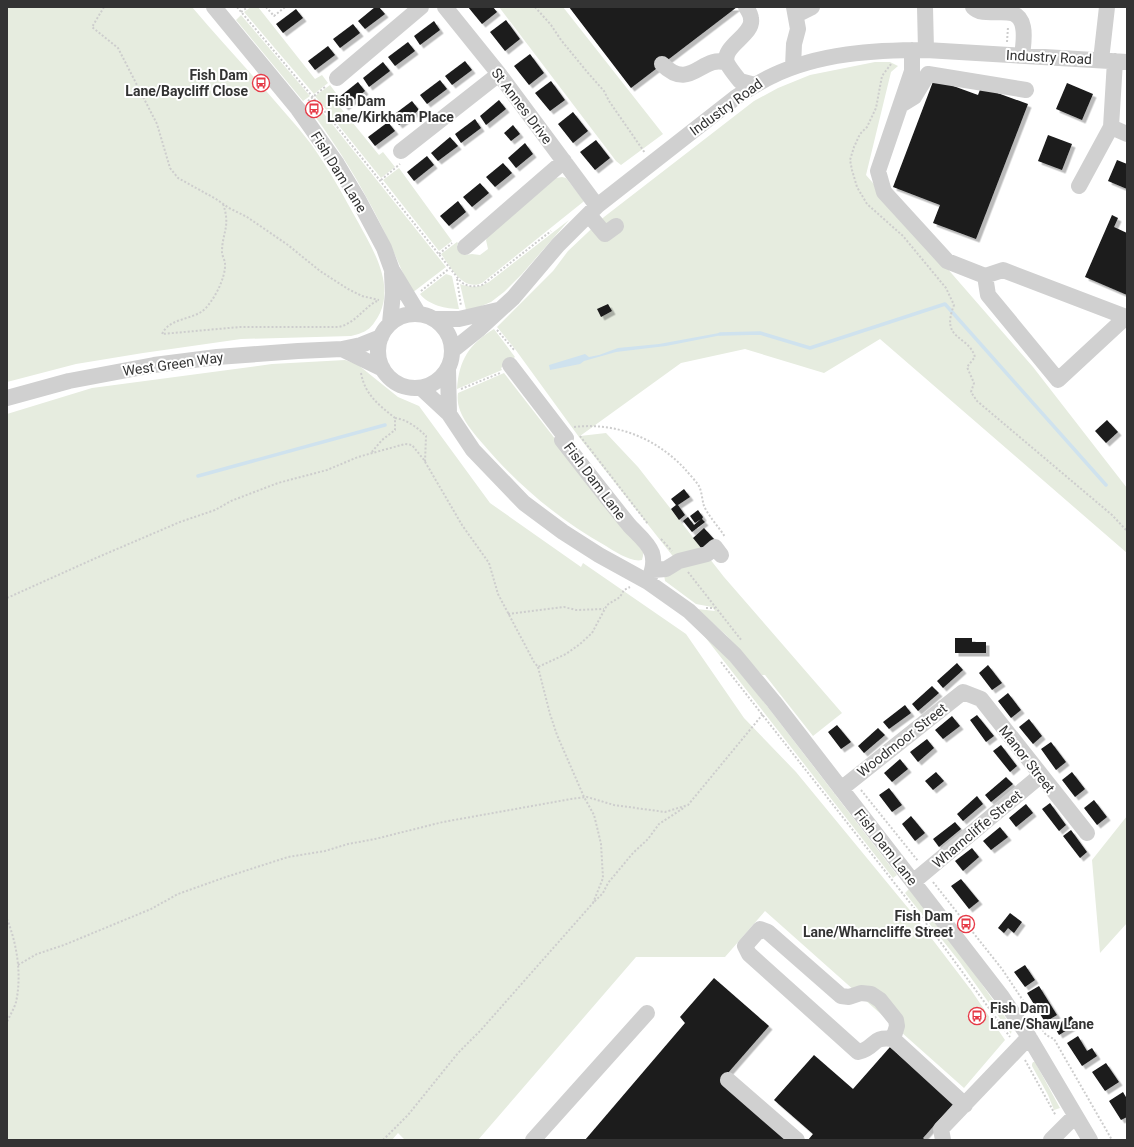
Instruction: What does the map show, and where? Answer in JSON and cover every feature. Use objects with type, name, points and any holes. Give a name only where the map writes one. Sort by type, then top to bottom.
[{"type":"street","name":"Fish Dam Lane","points":[[214,7],[298,109],[337,164],[358,198],[384,248],[392,270],[414,307]]},
{"type":"street","points":[[336,78],[422,7]]},
{"type":"street","name":"St Annes Drive","points":[[445,7],[499,74],[564,161],[606,234],[616,226]]},
{"type":"street","points":[[727,63],[727,57],[732,46],[749,28],[752,20],[746,7]]},
{"type":"street","points":[[793,67],[794,44],[798,29],[795,11],[812,7]]},
{"type":"street","points":[[925,7],[919,50],[878,171],[884,192],[948,261],[985,276],[1003,270],[1126,317],[1058,380],[988,295],[985,276]]},
{"type":"street","points":[[973,7],[978,11],[983,12],[1016,9],[1023,27],[1022,56]]},
{"type":"street","points":[[1079,186],[1111,127],[1115,61],[1107,7]]},
{"type":"street","name":"Industry Road","points":[[453,350],[478,330],[513,298],[558,245],[593,210],[735,98],[747,83],[772,76],[793,67],[835,56],[898,50],[1115,61]]},
{"type":"street","points":[[662,64],[673,72],[686,74],[695,72],[712,62],[721,61],[727,63],[747,83]]},
{"type":"street","points":[[401,152],[499,74]]},
{"type":"street","points":[[901,105],[914,97],[928,74],[1026,90]]},
{"type":"street","points":[[1111,127],[1127,134]]},
{"type":"street","points":[[468,244],[564,161]]},
{"type":"street","name":"Fish Dam Lane","points":[[390,323],[393,293],[392,270]]},
{"type":"street","points":[[414,307],[436,319],[443,325],[452,341],[453,350],[452,360],[448,369],[437,381],[415,391],[412,388],[403,386],[388,376],[382,374],[378,353],[381,337],[390,323],[408,314],[414,307]]},
{"type":"street","name":"Industry Road","points":[[436,319],[459,319],[494,315]]},
{"type":"street","name":"West Green Way","points":[[7,398],[70,381],[154,365],[216,357],[298,351],[342,350],[361,345],[381,337]]},
{"type":"street","name":"West Green Way","points":[[342,350],[382,374]]},
{"type":"street","name":"Fish Dam Lane","points":[[510,365],[566,438],[562,440],[629,525],[649,546],[653,558],[647,576]]},
{"type":"street","points":[[448,369],[449,414]]},
{"type":"street","name":"Fish Dam Lane","points":[[415,391],[449,414],[473,450],[524,503],[563,532],[599,555],[647,576],[689,611],[735,654],[774,702],[1002,997],[1017,1040],[1075,1116],[1090,1140]]},
{"type":"street","points":[[647,576],[666,569],[679,561],[707,554],[715,547],[721,555]]},
{"type":"street","name":"Manor Street","points":[[963,692],[981,699],[1087,834]]},
{"type":"street","name":"Woodmoor Street","points":[[841,789],[963,692]]},
{"type":"street","name":"Wharncliffe Street","points":[[913,882],[1040,776]]},
{"type":"street","points":[[893,1039],[897,1026],[896,1020],[880,1000],[871,994],[861,993],[849,997],[841,996],[768,932],[760,929],[745,946],[748,954],[858,1052],[866,1050],[877,1039],[882,1037],[893,1039],[965,1105]]},
{"type":"street","points":[[533,1140],[647,1013]]},
{"type":"street","points":[[943,1140],[941,1129],[965,1105],[1017,1040]]},
{"type":"street","points":[[728,1080],[797,1140]]},
{"type":"street","points":[[1050,1140],[1075,1116]]},
{"type":"path","points":[[104,7],[92,27],[118,48],[157,124],[170,168],[178,178],[247,217],[288,245],[320,271],[348,289],[362,296],[383,301]]},
{"type":"path","points":[[237,7],[322,108],[461,282],[465,285],[474,287],[482,285],[555,228]]},
{"type":"path","points":[[266,7],[274,16],[285,7]]},
{"type":"path","points":[[535,7],[551,25],[588,74],[604,91],[609,101],[647,156]]},
{"type":"path","points":[[1007,55],[1016,9]]},
{"type":"path","points":[[381,180],[396,167]]},
{"type":"path","points":[[223,204],[227,220],[222,253],[225,265],[222,285],[207,307],[200,312],[170,324],[164,329],[162,334],[240,327],[338,327],[345,325],[378,300]]},
{"type":"path","points":[[439,254],[468,244]]},
{"type":"path","points":[[414,307],[450,268]]},
{"type":"path","points":[[954,305],[950,316],[953,333],[974,352],[975,357],[967,367],[974,382],[971,392],[976,401],[1112,515],[1127,532]]},
{"type":"path","points":[[455,392],[498,375],[519,358],[494,315]]},
{"type":"path","points":[[361,370],[361,375],[369,394],[376,403],[395,418],[401,418],[411,425],[416,426],[426,436],[425,463]]},
{"type":"path","points":[[382,374],[391,387],[415,391]]},
{"type":"path","points":[[371,453],[382,440],[395,430],[395,418]]},
{"type":"path","points":[[573,428],[590,426],[617,429],[635,434],[661,448],[682,467],[699,486],[706,510],[728,540]]},
{"type":"path","points":[[7,598],[180,522],[216,510],[231,501],[251,493],[278,483],[327,470],[349,460],[371,453],[405,444],[412,445],[488,563],[498,594],[538,667],[557,736],[584,798],[594,815],[600,844],[603,878],[593,904]]},
{"type":"path","points":[[538,667],[566,654],[584,641],[596,627],[607,605],[620,597],[624,590],[647,576]]},
{"type":"path","points":[[508,614],[564,607],[576,610],[604,609]]},
{"type":"path","points":[[716,656],[763,714],[808,775],[1017,1040],[1063,1127]]},
{"type":"path","points":[[383,1140],[408,1115],[458,1053],[603,894],[608,883],[633,853],[648,839],[659,824],[688,805],[774,702]]},
{"type":"path","points":[[18,965],[37,954],[64,945],[151,909],[178,894],[288,857],[326,851],[443,822],[587,797],[614,805],[651,811],[665,812],[688,805]]},
{"type":"path","points":[[7,919],[14,940],[18,965],[15,1003],[7,1022]]},
{"type":"shaded area","points":[[7,7],[192,7],[305,136],[324,163],[364,232],[375,254],[383,277],[384,301],[380,313],[372,326],[362,333],[351,336],[241,339],[143,353],[76,364],[7,382]]},
{"type":"shaded area","points":[[251,7],[258,7],[315,79],[322,75],[328,83],[314,94],[244,12]]},
{"type":"shaded area","points":[[499,7],[563,7],[663,134],[621,165],[616,161]]},
{"type":"shaded area","points":[[241,15],[310,96],[303,101],[236,20]]},
{"type":"shaded area","points":[[875,62],[890,62],[898,66],[891,72],[866,175],[1033,367],[1127,488],[1127,553],[880,339],[824,373],[745,349],[681,363],[580,436],[606,433],[638,467],[724,577],[842,713],[813,736],[765,675],[762,675],[726,635],[697,609],[715,611],[712,607],[696,604],[665,581],[664,574],[679,564],[579,437],[515,349],[497,327],[553,271],[568,251],[604,217],[754,101],[778,88],[810,75]]},
{"type":"shaded area","points":[[330,85],[339,97],[335,101],[379,155],[383,152],[395,167],[381,178],[315,96]]},
{"type":"shaded area","points":[[321,110],[446,267],[412,293],[365,195],[341,154],[314,115]]},
{"type":"shaded area","points":[[399,168],[452,241],[439,251],[383,180]]},
{"type":"shaded area","points":[[556,178],[566,178],[584,201],[583,202],[482,283],[475,285],[469,284],[463,281],[453,271],[441,254],[457,242],[457,247],[465,255],[480,255],[488,249],[486,240],[488,236]]},
{"type":"shaded area","points":[[569,220],[522,274],[504,292],[491,302],[466,310],[460,284],[475,287],[489,282]]},
{"type":"shaded area","points":[[446,274],[452,276],[459,309],[438,306],[423,298],[420,294]]},
{"type":"shaded area","points":[[494,329],[515,357],[501,368],[502,370],[457,389],[460,370],[467,354],[478,341]]},
{"type":"shaded area","points":[[345,360],[357,364],[398,397],[419,406],[490,503],[581,567],[583,563],[686,634],[744,718],[796,772],[913,914],[971,990],[1005,1040],[964,1088],[765,911],[725,957],[636,957],[478,1140],[405,1140],[398,1133],[392,1140],[7,1140],[7,414],[92,388],[272,364]]},
{"type":"shaded area","points":[[504,373],[643,552],[642,560],[633,560],[618,553],[588,536],[555,513],[496,459],[469,427],[461,414],[458,393]]},
{"type":"shaded area","points":[[698,628],[720,649],[754,689],[897,875],[893,878]]},
{"type":"shaded area","points":[[1127,816],[1127,923],[1100,953],[1092,860]]},
{"type":"shaded area","points":[[909,889],[962,956],[1010,1024],[1012,1028],[1011,1034],[959,961],[905,893]]},
{"type":"shaded area","points":[[1033,1062],[1035,1062],[1060,1108],[1054,1110],[1048,1095],[1032,1066]]},
{"type":"water","points":[[722,333],[722,335],[666,346],[616,352],[584,361],[580,364],[550,370],[549,365],[585,354],[589,357],[618,348],[659,344]]},
{"type":"building","points":[[375,7],[379,7],[385,14],[365,29],[358,21]]},
{"type":"building","points":[[468,7],[493,7],[497,12],[482,24]]},
{"type":"building","points":[[569,7],[737,7],[631,88]]},
{"type":"building","points":[[296,9],[303,18],[283,33],[276,24]]},
{"type":"building","points":[[506,20],[520,39],[505,51],[490,32]]},
{"type":"building","points":[[434,21],[440,30],[420,45],[414,36]]},
{"type":"building","points":[[353,24],[360,33],[340,48],[333,39]]},
{"type":"building","points":[[408,42],[415,51],[395,66],[388,57]]},
{"type":"building","points":[[328,46],[335,55],[315,70],[308,61]]},
{"type":"building","points":[[530,54],[544,73],[529,85],[514,66]]},
{"type":"building","points":[[465,61],[472,70],[452,85],[445,76]]},
{"type":"building","points":[[383,62],[390,71],[369,87],[363,78]]},
{"type":"building","points":[[934,79],[978,95],[981,87],[1028,104],[976,239],[933,223],[940,205],[893,187]]},
{"type":"building","points":[[440,80],[447,89],[427,104],[420,95]]},
{"type":"building","points":[[551,81],[565,100],[550,111],[535,93]]},
{"type":"building","points":[[358,82],[365,91],[345,107],[338,98]]},
{"type":"building","points":[[1067,83],[1093,94],[1082,120],[1056,109]]},
{"type":"building","points":[[499,100],[506,109],[486,125],[480,116]]},
{"type":"building","points":[[412,101],[419,110],[399,125],[392,116]]},
{"type":"building","points":[[573,112],[588,131],[573,143],[558,124]]},
{"type":"building","points":[[475,119],[481,128],[461,143],[455,134]]},
{"type":"building","points":[[388,122],[395,131],[375,146],[368,137]]},
{"type":"building","points":[[513,125],[520,134],[511,141],[504,133]]},
{"type":"building","points":[[1048,135],[1072,144],[1062,170],[1038,161]]},
{"type":"building","points":[[450,137],[458,146],[438,161],[431,153]]},
{"type":"building","points":[[596,140],[610,158],[595,170],[580,152]]},
{"type":"building","points":[[525,143],[533,154],[516,168],[508,158]]},
{"type":"building","points":[[427,156],[434,165],[414,181],[407,172]]},
{"type":"building","points":[[1117,160],[1127,164],[1127,189],[1108,181]]},
{"type":"building","points":[[503,163],[512,173],[495,187],[486,177]]},
{"type":"building","points":[[480,183],[489,193],[472,207],[463,197]]},
{"type":"building","points":[[458,201],[466,212],[449,226],[440,216]]},
{"type":"building","points":[[1112,215],[1118,218],[1114,227],[1127,233],[1127,295],[1085,277]]},
{"type":"building","points":[[608,304],[612,311],[601,317],[597,309]]},
{"type":"building","points":[[1107,420],[1118,432],[1106,443],[1095,431]]},
{"type":"building","points":[[684,489],[690,497],[678,505],[685,515],[679,520],[671,509],[676,505],[671,499]]},
{"type":"building","points":[[698,510],[705,522],[692,532],[683,521],[688,517],[694,525],[701,519],[695,523],[690,516]]},
{"type":"building","points":[[704,528],[714,539],[702,549],[693,538]]},
{"type":"building","points":[[955,638],[972,638],[972,642],[986,642],[986,653],[955,653]]},
{"type":"building","points":[[957,663],[963,670],[943,688],[937,681]]},
{"type":"building","points":[[988,665],[1002,683],[992,690],[979,673]]},
{"type":"building","points":[[932,686],[939,693],[918,711],[912,704]]},
{"type":"building","points":[[1008,693],[1021,710],[1011,718],[998,701]]},
{"type":"building","points":[[905,705],[911,713],[889,729],[883,722]]},
{"type":"building","points":[[977,715],[994,736],[986,742],[970,720]]},
{"type":"building","points":[[952,716],[960,726],[943,739],[935,730]]},
{"type":"building","points":[[1029,719],[1042,736],[1033,744],[1019,727]]},
{"type":"building","points":[[837,725],[851,742],[841,749],[828,732]]},
{"type":"building","points":[[878,728],[885,735],[864,753],[858,746]]},
{"type":"building","points":[[927,739],[934,748],[918,762],[910,752]]},
{"type":"building","points":[[1051,742],[1066,762],[1056,770],[1041,749]]},
{"type":"building","points":[[1001,745],[1017,766],[1010,772],[993,751]]},
{"type":"building","points":[[900,759],[908,769],[892,782],[884,773]]},
{"type":"building","points":[[936,772],[944,781],[933,790],[925,781]]},
{"type":"building","points":[[1072,772],[1085,789],[1075,797],[1062,780]]},
{"type":"building","points":[[1006,777],[1013,784],[991,802],[985,795]]},
{"type":"building","points":[[889,788],[902,805],[892,812],[879,795]]},
{"type":"building","points":[[977,796],[983,804],[963,821],[957,814]]},
{"type":"building","points":[[1094,800],[1107,817],[1097,825],[1084,808]]},
{"type":"building","points":[[1050,803],[1066,825],[1059,831],[1042,809]]},
{"type":"building","points":[[1026,804],[1033,813],[1016,827],[1009,818]]},
{"type":"building","points":[[911,816],[925,833],[915,841],[902,824]]},
{"type":"building","points":[[955,822],[961,829],[939,847],[933,839]]},
{"type":"building","points":[[1000,827],[1008,837],[991,850],[983,841]]},
{"type":"building","points":[[1071,830],[1087,852],[1080,858],[1063,836]]},
{"type":"building","points":[[972,848],[979,857],[963,871],[955,861]]},
{"type":"building","points":[[961,879],[979,901],[969,909],[951,886]]},
{"type":"building","points":[[1010,913],[1022,922],[1014,933],[1008,928],[1004,933],[998,928]]},
{"type":"building","points":[[1025,965],[1035,980],[1025,987],[1014,972]]},
{"type":"building","points":[[714,978],[769,1026],[720,1082],[786,1140],[585,1140],[685,1023],[680,1017]]},
{"type":"building","points":[[1039,986],[1057,1015],[1045,1022],[1027,993]]},
{"type":"building","points":[[1071,1016],[1077,1024],[1059,1035],[1054,1026]]},
{"type":"building","points":[[1078,1036],[1087,1051],[1092,1048],[1097,1056],[1082,1066],[1067,1043]]},
{"type":"building","points":[[890,1047],[954,1103],[923,1138],[925,1140],[808,1140],[813,1134],[774,1100],[814,1055],[853,1089]]},
{"type":"building","points":[[1106,1063],[1119,1082],[1105,1091],[1092,1072]]},
{"type":"building","points":[[1123,1092],[1127,1099],[1127,1117],[1121,1120],[1109,1101]]},
{"type":"waterway","points":[[720,334],[760,333],[810,348],[945,304],[1106,485]]},
{"type":"waterway","points":[[198,476],[385,425]]},
{"type":"place","name":"Fish Dam Lane/Baycliff Close","points":[[261,83]]},
{"type":"place","name":"Fish Dam Lane/Kirkham Place","points":[[314,109]]},
{"type":"place","name":"Fish Dam Lane/Wharncliffe Street","points":[[966,924]]},
{"type":"place","name":"Fish Dam Lane/Shaw Lane","points":[[977,1016]]}]
